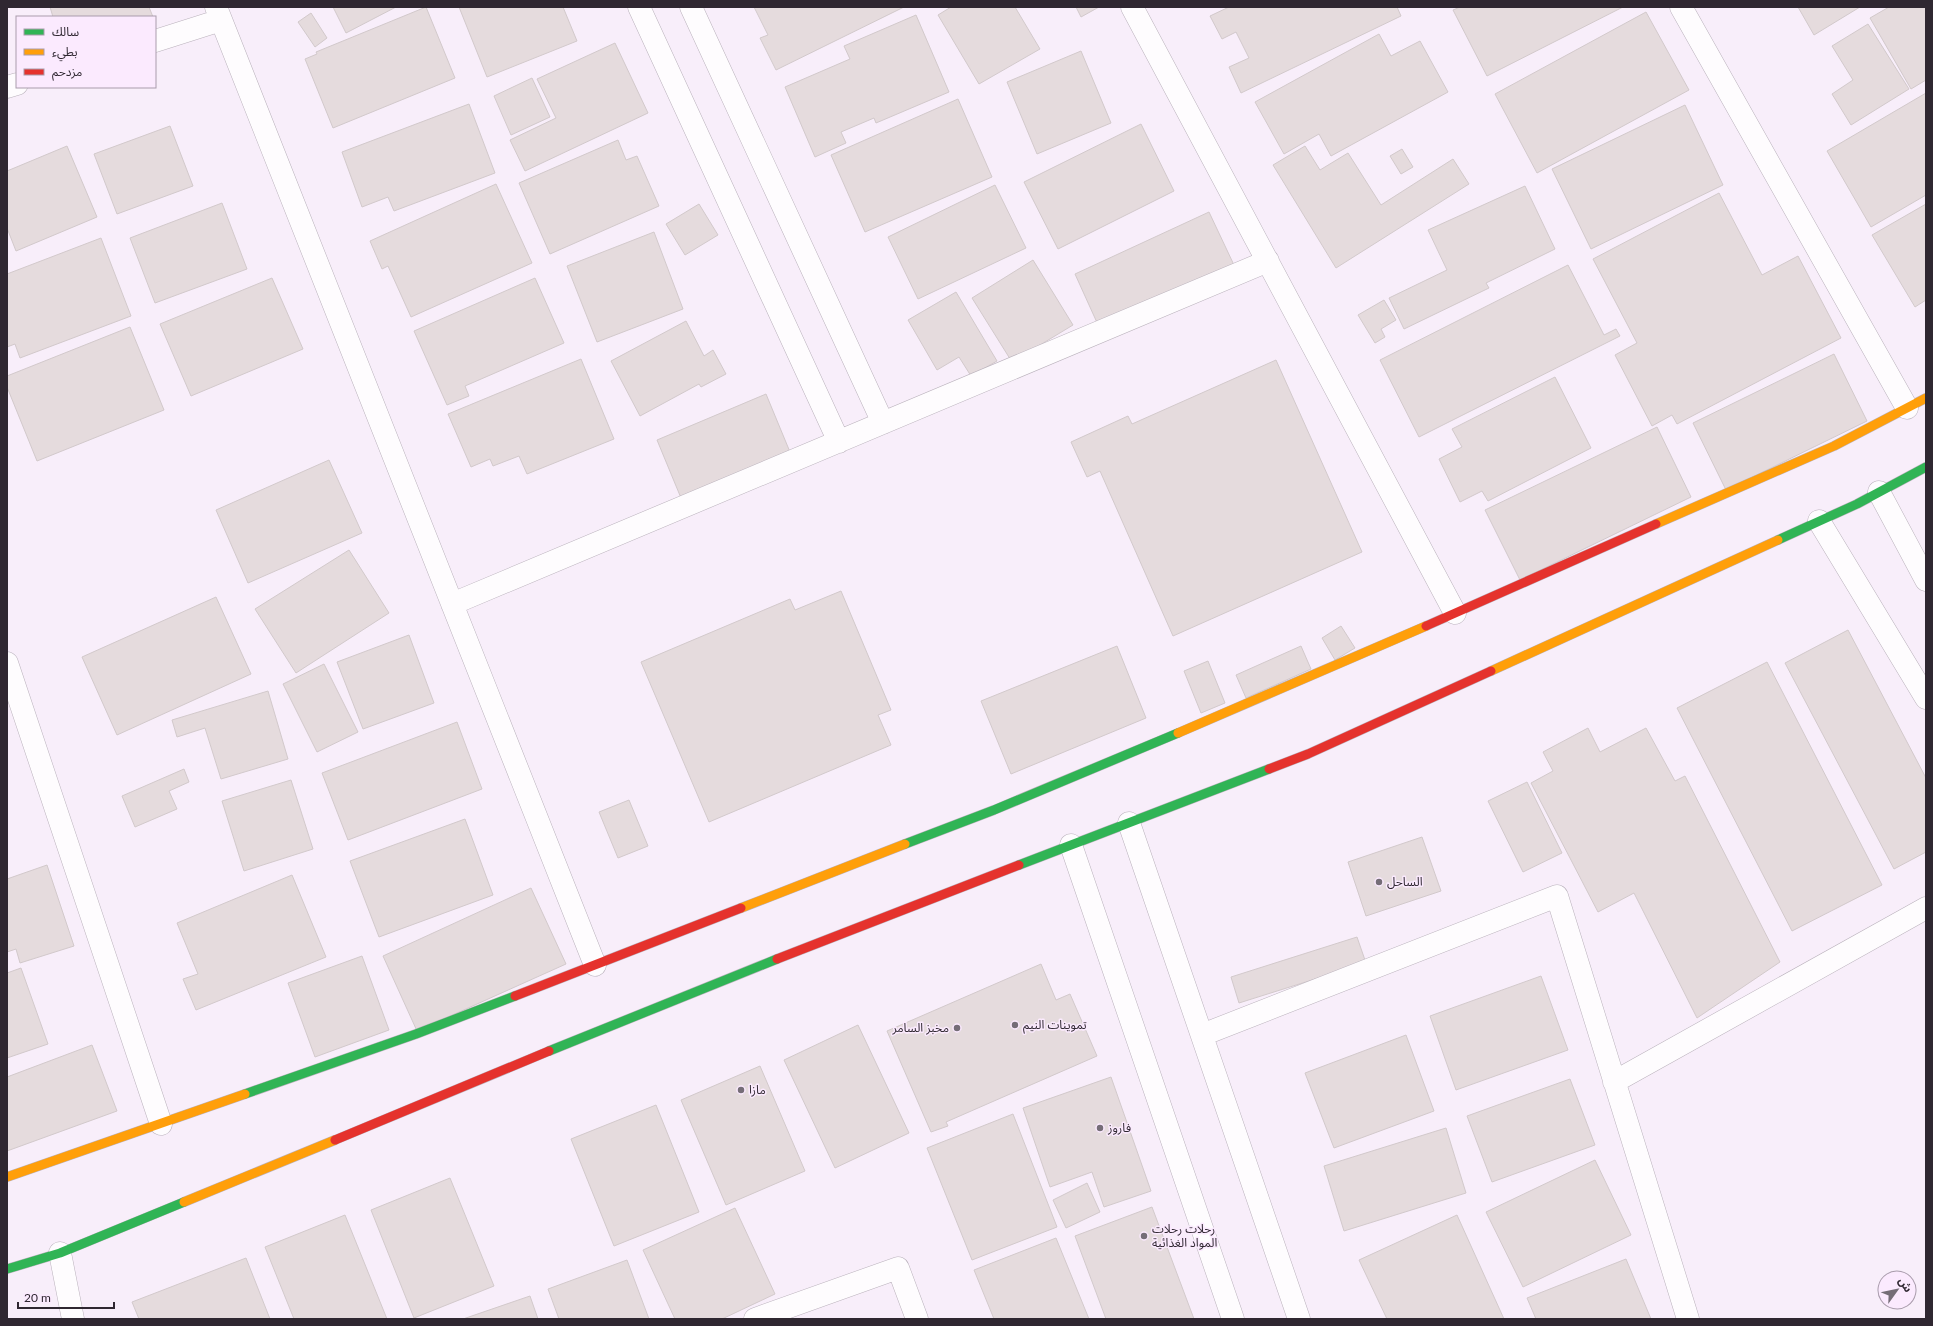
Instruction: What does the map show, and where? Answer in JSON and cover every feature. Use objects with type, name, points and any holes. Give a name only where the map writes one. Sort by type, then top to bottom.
[{"type":"main road","points":[[7,1177],[416,1034],[994,810],[1274,693],[1834,446],[1926,398]]},
{"type":"main road","points":[[7,1269],[60,1253],[724,979],[1308,754],[1819,521],[1926,467]]},
{"type":"street","points":[[639,7],[839,442]]},
{"type":"street","points":[[691,7],[883,423]]},
{"type":"street","points":[[1132,7],[1455,613]]},
{"type":"street","points":[[1681,7],[1907,408]]},
{"type":"street","points":[[156,41],[218,14],[595,965]]},
{"type":"street","points":[[452,604],[1268,261]]},
{"type":"street","points":[[1879,492],[1926,580]]},
{"type":"street","points":[[1819,521],[1926,698]]},
{"type":"street","points":[[7,663],[161,1124]]},
{"type":"street","points":[[1129,823],[1299,1319]]},
{"type":"street","points":[[1071,845],[1232,1319]]},
{"type":"street","points":[[1202,1035],[1557,896],[1688,1319]]},
{"type":"street","points":[[1614,1082],[1926,908]]},
{"type":"street","points":[[60,1253],[73,1319]]},
{"type":"street","points":[[755,1319],[898,1268],[917,1319]]},
{"type":"building","points":[[50,7],[149,7],[153,16],[53,16]]},
{"type":"building","points":[[333,7],[396,7],[346,33]]},
{"type":"building","points":[[426,7],[455,78],[333,128],[305,59],[317,54],[316,52]]},
{"type":"building","points":[[459,7],[563,7],[577,41],[487,77]]},
{"type":"building","points":[[754,7],[904,7],[776,70],[760,38],[768,35]]},
{"type":"building","points":[[951,7],[1015,7],[1040,49],[979,84],[938,15]]},
{"type":"building","points":[[1076,7],[1099,7],[1081,17]]},
{"type":"building","points":[[1229,7],[1397,7],[1401,16],[1241,93],[1229,67],[1249,58],[1236,32],[1222,39],[1210,16]]},
{"type":"building","points":[[1460,7],[1623,7],[1487,76],[1453,10]]},
{"type":"building","points":[[1798,7],[1860,7],[1814,35]]},
{"type":"building","points":[[1889,7],[1926,7],[1926,80],[1911,89],[1870,18]]},
{"type":"building","points":[[1646,12],[1689,90],[1537,173],[1495,94]]},
{"type":"building","points":[[311,13],[327,38],[315,47],[298,22]]},
{"type":"building","points":[[916,15],[949,92],[876,123],[874,118],[841,132],[846,143],[815,157],[785,87],[850,59],[844,46]]},
{"type":"building","points":[[1868,24],[1909,89],[1851,125],[1832,94],[1853,80],[1832,46]]},
{"type":"building","points":[[1379,34],[1391,56],[1420,41],[1448,92],[1331,156],[1319,134],[1284,154],[1255,102]]},
{"type":"building","points":[[615,43],[648,113],[525,171],[510,140],[556,118],[537,79]]},
{"type":"building","points":[[1081,51],[1111,123],[1037,154],[1007,82]]},
{"type":"building","points":[[532,78],[550,117],[511,135],[494,96]]},
{"type":"building","points":[[1926,93],[1926,195],[1871,227],[1827,151]]},
{"type":"building","points":[[958,99],[992,177],[865,232],[831,155]]},
{"type":"building","points":[[469,104],[495,173],[394,211],[388,197],[362,207],[342,152]]},
{"type":"building","points":[[1685,105],[1723,185],[1591,249],[1552,169]]},
{"type":"building","points":[[1141,124],[1174,191],[1058,249],[1024,182]]},
{"type":"building","points":[[170,126],[193,186],[117,214],[94,154]]},
{"type":"building","points":[[618,140],[626,160],[637,156],[659,206],[550,254],[519,183]]},
{"type":"building","points":[[67,146],[97,217],[16,251],[7,228],[7,171]]},
{"type":"building","points":[[1305,146],[1320,170],[1348,153],[1381,205],[1453,159],[1469,184],[1336,268],[1273,165]]},
{"type":"building","points":[[1402,149],[1413,167],[1401,174],[1390,156]]},
{"type":"building","points":[[496,184],[532,263],[411,317],[388,266],[382,269],[370,241]]},
{"type":"building","points":[[995,185],[1026,248],[918,299],[888,237]]},
{"type":"building","points":[[1525,186],[1555,249],[1486,283],[1489,288],[1404,329],[1389,298],[1447,270],[1428,230]]},
{"type":"building","points":[[1719,193],[1762,275],[1798,256],[1841,338],[1677,424],[1672,415],[1652,426],[1615,355],[1637,343],[1593,259]]},
{"type":"building","points":[[222,203],[247,269],[155,303],[130,238]]},
{"type":"building","points":[[699,204],[718,235],[685,255],[666,224]]},
{"type":"building","points":[[1926,204],[1926,300],[1915,307],[1872,235]]},
{"type":"building","points":[[1209,212],[1234,265],[1099,327],[1075,274]]},
{"type":"building","points":[[654,232],[683,309],[597,342],[567,266]]},
{"type":"building","points":[[101,238],[131,316],[20,358],[15,344],[7,347],[7,274]]},
{"type":"building","points":[[1033,260],[1073,325],[1012,362],[972,298]]},
{"type":"building","points":[[1568,265],[1604,335],[1616,329],[1620,336],[1419,437],[1380,360]]},
{"type":"building","points":[[272,278],[303,349],[191,396],[160,324]]},
{"type":"building","points":[[535,278],[564,343],[465,386],[469,396],[447,405],[414,331]]},
{"type":"building","points":[[956,292],[997,361],[971,376],[959,357],[937,370],[908,320]]},
{"type":"building","points":[[1384,300],[1396,320],[1381,329],[1385,337],[1375,343],[1358,315]]},
{"type":"building","points":[[686,321],[704,356],[713,350],[726,374],[701,387],[699,384],[640,416],[611,361]]},
{"type":"building","points":[[130,327],[164,410],[37,461],[7,387],[7,376]]},
{"type":"building","points":[[1834,354],[1867,421],[1726,490],[1693,423]]},
{"type":"building","points":[[581,359],[614,439],[527,474],[519,456],[493,466],[490,459],[471,467],[448,414]]},
{"type":"building","points":[[1276,360],[1362,552],[1173,636],[1100,471],[1087,477],[1071,442],[1128,416],[1132,424]]},
{"type":"building","points":[[1555,377],[1591,448],[1488,501],[1482,491],[1460,502],[1439,459],[1462,447],[1452,429]]},
{"type":"building","points":[[766,394],[790,452],[681,498],[657,440]]},
{"type":"building","points":[[1657,427],[1691,497],[1520,580],[1485,510]]},
{"type":"building","points":[[329,460],[362,533],[248,583],[216,510]]},
{"type":"building","points":[[349,550],[389,613],[296,673],[255,609]]},
{"type":"building","points":[[841,591],[891,710],[878,715],[891,745],[709,822],[641,662],[790,599],[795,610]]},
{"type":"building","points":[[216,597],[251,674],[117,735],[82,657]]},
{"type":"building","points":[[1341,626],[1355,648],[1335,660],[1322,638]]},
{"type":"building","points":[[1848,630],[1926,778],[1926,852],[1894,869],[1785,663]]},
{"type":"building","points":[[409,635],[434,703],[363,729],[337,662]]},
{"type":"building","points":[[1117,646],[1146,718],[1011,774],[981,701]]},
{"type":"building","points":[[1301,646],[1311,669],[1246,698],[1236,675]]},
{"type":"building","points":[[1208,661],[1225,703],[1201,713],[1184,671]]},
{"type":"building","points":[[1767,662],[1882,885],[1792,931],[1677,708]]},
{"type":"building","points":[[324,664],[358,732],[317,752],[283,684]]},
{"type":"building","points":[[268,691],[288,759],[221,779],[205,728],[177,737],[172,720]]},
{"type":"building","points":[[457,722],[482,789],[348,840],[322,773]]},
{"type":"building","points":[[1588,728],[1600,752],[1646,728],[1675,781],[1685,776],[1780,962],[1697,1018],[1634,893],[1598,912],[1531,783],[1553,771],[1543,752]]},
{"type":"building","points":[[184,769],[189,782],[169,791],[177,809],[135,827],[122,796]]},
{"type":"building","points":[[291,780],[313,849],[244,871],[222,801]]},
{"type":"building","points":[[1527,782],[1562,853],[1523,872],[1488,801]]},
{"type":"building","points":[[629,800],[648,846],[618,858],[599,812]]},
{"type":"building","points":[[465,819],[493,895],[379,937],[350,861]]},
{"type":"building","points":[[1422,837],[1441,891],[1366,916],[1348,862]]},
{"type":"building","points":[[47,865],[74,946],[20,963],[16,949],[7,952],[7,879]]},
{"type":"building","points":[[292,875],[326,957],[196,1010],[183,979],[198,974],[177,923]]},
{"type":"building","points":[[531,888],[566,964],[417,1031],[383,956]]},
{"type":"building","points":[[1357,937],[1366,963],[1239,1003],[1231,977]]},
{"type":"building","points":[[362,956],[389,1030],[315,1057],[288,983]]},
{"type":"building","points":[[1041,964],[1056,1000],[1070,994],[1097,1056],[946,1122],[948,1126],[931,1132],[887,1031]]},
{"type":"building","points":[[21,968],[48,1044],[7,1058],[7,973]]},
{"type":"building","points":[[1541,976],[1568,1050],[1456,1090],[1430,1016]]},
{"type":"building","points":[[858,1025],[909,1133],[835,1168],[784,1060]]},
{"type":"building","points":[[1406,1035],[1434,1111],[1334,1148],[1305,1073]]},
{"type":"building","points":[[92,1045],[117,1111],[7,1151],[7,1077]]},
{"type":"building","points":[[760,1066],[805,1171],[726,1205],[681,1100]]},
{"type":"building","points":[[1111,1077],[1151,1191],[1104,1207],[1092,1172],[1050,1187],[1023,1108]]},
{"type":"building","points":[[1570,1079],[1595,1145],[1492,1182],[1467,1116]]},
{"type":"building","points":[[656,1105],[699,1212],[614,1246],[571,1139]]},
{"type":"building","points":[[1013,1114],[1057,1227],[972,1260],[927,1148]]},
{"type":"building","points":[[1446,1128],[1466,1193],[1344,1231],[1324,1166]]},
{"type":"building","points":[[1595,1160],[1631,1235],[1523,1287],[1486,1212]]},
{"type":"building","points":[[450,1178],[494,1286],[414,1318],[371,1210]]},
{"type":"building","points":[[1087,1183],[1100,1212],[1066,1228],[1053,1200]]},
{"type":"building","points":[[1152,1207],[1194,1319],[1106,1319],[1075,1236]]},
{"type":"building","points":[[735,1208],[775,1294],[722,1319],[675,1319],[643,1250]]},
{"type":"building","points":[[345,1215],[387,1319],[294,1319],[265,1247]]},
{"type":"building","points":[[1457,1215],[1504,1319],[1387,1319],[1359,1260]]},
{"type":"building","points":[[1056,1238],[1089,1319],[994,1319],[974,1270]]},
{"type":"building","points":[[246,1258],[270,1319],[139,1319],[132,1302]]},
{"type":"building","points":[[1626,1259],[1651,1319],[1536,1319],[1527,1298]]},
{"type":"building","points":[[627,1260],[649,1319],[559,1319],[548,1289]]},
{"type":"building","points":[[530,1296],[538,1319],[463,1319]]},
{"type":"traffic: fast","points":[[1778,540],[1857,504],[1926,467]]},
{"type":"traffic: fast","points":[[905,844],[994,810],[1178,733]]},
{"type":"traffic: fast","points":[[1019,865],[1269,769]]},
{"type":"traffic: fast","points":[[549,1051],[777,959]]},
{"type":"traffic: fast","points":[[245,1094],[416,1034],[515,996]]},
{"type":"traffic: fast","points":[[7,1269],[60,1253],[184,1202]]},
{"type":"traffic: slow","points":[[1656,524],[1834,446],[1926,398]]},
{"type":"traffic: slow","points":[[1491,671],[1778,540]]},
{"type":"traffic: slow","points":[[1178,733],[1426,626]]},
{"type":"traffic: slow","points":[[741,908],[905,844]]},
{"type":"traffic: slow","points":[[7,1177],[245,1094]]},
{"type":"traffic: slow","points":[[184,1202],[335,1140]]},
{"type":"traffic: jam","points":[[1426,626],[1656,524]]},
{"type":"traffic: jam","points":[[1269,769],[1308,754],[1491,671]]},
{"type":"traffic: jam","points":[[777,959],[1019,865]]},
{"type":"traffic: jam","points":[[515,996],[741,908]]},
{"type":"traffic: jam","points":[[335,1140],[549,1051]]},
{"type":"place","name":"الساحل","points":[[1379,882]]},
{"type":"place","name":"تموينات النيم","points":[[1015,1025]]},
{"type":"place","name":"مخبز السامر","points":[[957,1028]]},
{"type":"place","name":"مازا","points":[[741,1090]]},
{"type":"place","name":"فاروز","points":[[1100,1128]]},
{"type":"place","name":"رحلات رحلات المواد الغذائية","points":[[1144,1236]]}]
